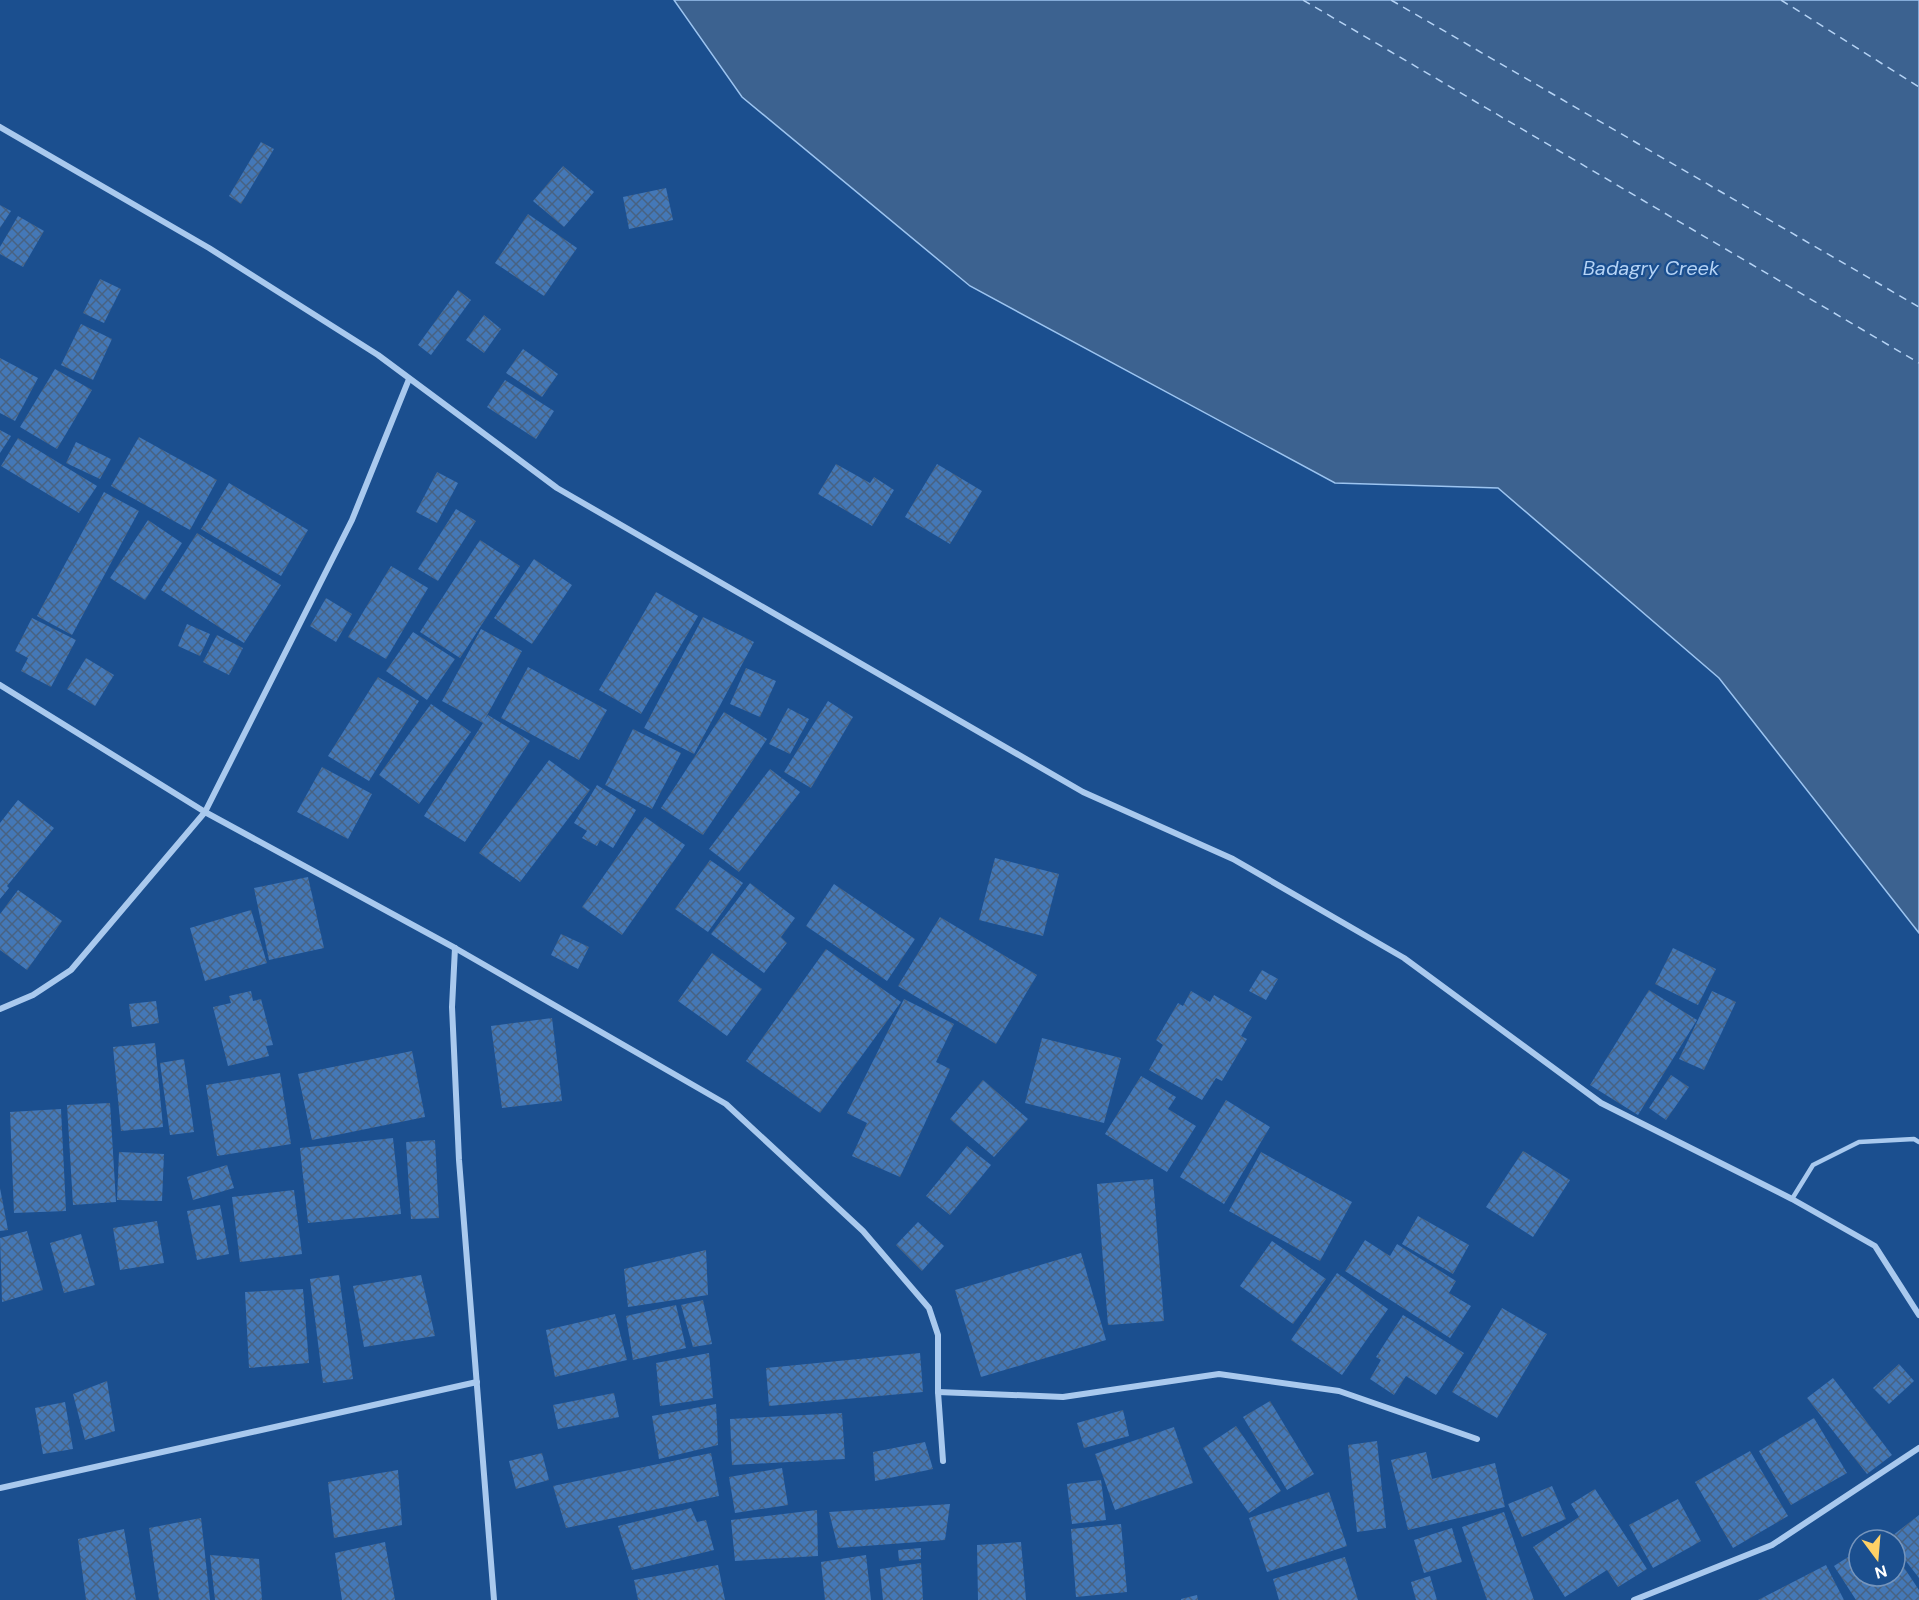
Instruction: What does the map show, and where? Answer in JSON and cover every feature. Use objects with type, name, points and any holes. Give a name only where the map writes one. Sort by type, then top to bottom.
[{"type":"street","points":[[0,127],[209,248],[378,355],[557,488],[1083,792],[1233,859],[1404,958],[1601,1103],[1792,1199],[1875,1246],[1919,1315]]},
{"type":"street","points":[[0,1009],[33,995],[71,970],[205,812],[352,520],[409,379]]},
{"type":"street","points":[[0,685],[205,812],[455,948],[726,1104],[863,1231],[929,1308],[938,1335],[938,1392],[943,1461]]},
{"type":"street","points":[[455,948],[452,1007],[459,1160],[494,1600]]},
{"type":"street","points":[[938,1392],[1063,1397],[1219,1374],[1339,1391],[1477,1439]]},
{"type":"street","points":[[0,1488],[477,1382]]},
{"type":"street","points":[[1634,1600],[1772,1545],[1919,1448]]},
{"type":"lane","points":[[1792,1199],[1813,1165],[1859,1142],[1914,1139],[1919,1142]]},
{"type":"water","name":"Badagry Creek","points":[[674,0],[1919,0],[1919,933],[1719,678],[1498,488],[1335,483],[970,286],[742,97]]},
{"type":"building","points":[[261,142],[274,149],[241,204],[229,196]]},
{"type":"building","points":[[563,166],[594,192],[564,227],[533,201]]},
{"type":"building","points":[[666,188],[673,220],[629,229],[623,197]]},
{"type":"building","points":[[0,205],[11,211],[0,228]]},
{"type":"building","points":[[528,214],[577,248],[544,296],[495,263]]},
{"type":"building","points":[[18,216],[44,231],[23,267],[0,254],[0,247]]},
{"type":"building","points":[[100,279],[121,289],[104,323],[83,313]]},
{"type":"building","points":[[458,290],[471,300],[431,355],[418,345]]},
{"type":"building","points":[[484,315],[501,329],[484,353],[466,340]]},
{"type":"building","points":[[81,324],[112,339],[93,380],[61,365]]},
{"type":"building","points":[[523,349],[558,374],[542,397],[506,373]]},
{"type":"building","points":[[0,358],[38,378],[15,421],[0,413]]},
{"type":"building","points":[[55,369],[92,390],[57,449],[20,427]]},
{"type":"building","points":[[505,380],[554,411],[536,439],[487,407]]},
{"type":"building","points":[[0,430],[11,436],[0,453]]},
{"type":"building","points":[[139,437],[217,480],[190,530],[111,486]]},
{"type":"building","points":[[18,438],[97,486],[79,513],[1,466]]},
{"type":"building","points":[[76,442],[111,459],[100,479],[66,463]]},
{"type":"building","points":[[836,464],[870,483],[874,477],[894,490],[872,526],[818,494]]},
{"type":"building","points":[[937,464],[982,491],[950,544],[905,517]]},
{"type":"building","points":[[437,472],[458,483],[437,523],[416,512]]},
{"type":"building","points":[[229,483],[308,530],[281,576],[201,529]]},
{"type":"building","points":[[104,492],[139,511],[72,635],[37,616]]},
{"type":"building","points":[[456,509],[476,521],[438,581],[418,569]]},
{"type":"building","points":[[148,520],[182,543],[145,600],[110,578]]},
{"type":"building","points":[[197,533],[281,585],[244,643],[161,590]]},
{"type":"building","points":[[480,540],[520,566],[460,658],[420,632]]},
{"type":"building","points":[[534,559],[572,585],[532,644],[494,618]]},
{"type":"building","points":[[391,566],[428,588],[386,659],[348,637]]},
{"type":"building","points":[[656,592],[698,616],[641,714],[599,690]]},
{"type":"building","points":[[326,598],[352,614],[336,642],[310,626]]},
{"type":"building","points":[[703,617],[754,642],[694,754],[644,728]]},
{"type":"building","points":[[32,618],[76,640],[51,687],[21,671],[28,658],[15,651]]},
{"type":"building","points":[[187,624],[210,634],[200,656],[178,646]]},
{"type":"building","points":[[481,629],[522,651],[484,721],[488,715],[530,741],[465,842],[424,816],[483,723],[442,701]]},
{"type":"building","points":[[413,632],[455,659],[427,700],[386,671]]},
{"type":"building","points":[[217,635],[243,648],[229,675],[203,662]]},
{"type":"building","points":[[86,658],[114,675],[95,706],[67,689]]},
{"type":"building","points":[[528,667],[607,710],[579,760],[501,718]]},
{"type":"building","points":[[746,668],[776,681],[760,717],[730,704]]},
{"type":"building","points":[[378,677],[419,701],[369,781],[328,756]]},
{"type":"building","points":[[828,701],[853,717],[811,788],[784,772]]},
{"type":"building","points":[[431,704],[471,732],[419,804],[379,775]]},
{"type":"building","points":[[788,708],[809,719],[790,754],[769,744]]},
{"type":"building","points":[[724,712],[767,739],[703,835],[661,808]]},
{"type":"building","points":[[633,729],[681,753],[652,809],[605,785]]},
{"type":"building","points":[[549,760],[590,790],[520,882],[479,853]]},
{"type":"building","points":[[322,767],[372,794],[348,839],[297,812]]},
{"type":"building","points":[[770,769],[800,792],[739,872],[709,849]]},
{"type":"building","points":[[597,785],[636,810],[613,848],[600,840],[597,846],[582,838],[587,831],[574,823]]},
{"type":"building","points":[[18,800],[54,828],[7,886],[9,888],[0,899],[0,823]]},
{"type":"building","points":[[645,817],[685,845],[622,935],[582,907]]},
{"type":"building","points":[[995,858],[1059,874],[1043,936],[979,920]]},
{"type":"building","points":[[710,860],[743,883],[708,932],[675,909]]},
{"type":"building","points":[[308,877],[324,948],[269,960],[254,888]]},
{"type":"building","points":[[750,883],[795,918],[781,937],[787,943],[764,973],[711,934]]},
{"type":"building","points":[[834,884],[915,939],[887,981],[806,926]]},
{"type":"building","points":[[18,890],[62,921],[27,970],[0,950],[0,914]]},
{"type":"building","points":[[251,910],[267,963],[205,981],[190,928]]},
{"type":"building","points":[[940,917],[1037,975],[996,1044],[898,986]]},
{"type":"building","points":[[561,934],[589,947],[578,969],[551,955]]},
{"type":"building","points":[[1673,948],[1716,969],[1698,1005],[1655,984]]},
{"type":"building","points":[[826,949],[901,1002],[820,1113],[746,1061]]},
{"type":"building","points":[[712,953],[762,989],[727,1036],[678,1001]]},
{"type":"building","points":[[1262,970],[1278,979],[1266,1000],[1249,991]]},
{"type":"building","points":[[1649,990],[1697,1020],[1638,1115],[1590,1085]]},
{"type":"building","points":[[251,991],[253,1001],[261,999],[273,1045],[266,1046],[269,1056],[228,1066],[213,1007],[231,1003],[229,996]]},
{"type":"building","points":[[1191,991],[1210,1002],[1214,995],[1252,1017],[1241,1036],[1247,1039],[1222,1081],[1216,1078],[1202,1100],[1149,1070],[1163,1045],[1156,1040],[1178,1003],[1183,1006]]},
{"type":"building","points":[[1712,991],[1736,1002],[1704,1070],[1679,1059]]},
{"type":"building","points":[[904,999],[954,1024],[936,1062],[950,1069],[900,1177],[852,1156],[867,1123],[847,1113]]},
{"type":"building","points":[[156,1001],[159,1023],[132,1027],[129,1004]]},
{"type":"building","points":[[552,1018],[562,1101],[502,1108],[491,1026]]},
{"type":"building","points":[[1042,1038],[1121,1058],[1104,1123],[1025,1103]]},
{"type":"building","points":[[155,1043],[163,1127],[121,1131],[113,1047]]},
{"type":"building","points":[[412,1051],[425,1117],[312,1140],[298,1074]]},
{"type":"building","points":[[184,1059],[194,1132],[170,1135],[160,1063]]},
{"type":"building","points":[[280,1073],[291,1144],[217,1156],[206,1085]]},
{"type":"building","points":[[1671,1075],[1689,1087],[1666,1120],[1649,1108]]},
{"type":"building","points":[[1141,1076],[1176,1097],[1168,1109],[1196,1126],[1167,1172],[1105,1134]]},
{"type":"building","points":[[983,1080],[1028,1119],[994,1157],[950,1119]]},
{"type":"building","points":[[1226,1100],[1270,1127],[1224,1204],[1180,1177]]},
{"type":"building","points":[[110,1103],[116,1202],[73,1205],[67,1105]]},
{"type":"building","points":[[61,1109],[66,1211],[14,1213],[10,1112]]},
{"type":"building","points":[[393,1138],[401,1214],[308,1223],[300,1148]]},
{"type":"building","points":[[435,1140],[439,1218],[411,1219],[406,1142]]},
{"type":"building","points":[[967,1146],[991,1165],[950,1215],[926,1196]]},
{"type":"building","points":[[1523,1151],[1570,1180],[1533,1237],[1486,1207]]},
{"type":"building","points":[[119,1152],[164,1154],[162,1201],[117,1200]]},
{"type":"building","points":[[1261,1152],[1352,1202],[1320,1261],[1229,1211]]},
{"type":"building","points":[[227,1165],[234,1188],[193,1200],[187,1177]]},
{"type":"building","points":[[1153,1179],[1164,1321],[1108,1325],[1097,1184]]},
{"type":"building","points":[[0,1188],[8,1230],[0,1231]]},
{"type":"building","points":[[294,1190],[302,1254],[240,1262],[232,1197]]},
{"type":"building","points":[[220,1205],[229,1254],[197,1260],[187,1211]]},
{"type":"building","points":[[1418,1216],[1469,1245],[1453,1274],[1402,1244]]},
{"type":"building","points":[[157,1221],[164,1263],[120,1270],[113,1228]]},
{"type":"building","points":[[918,1222],[944,1246],[922,1271],[896,1245]]},
{"type":"building","points":[[27,1231],[43,1290],[2,1302],[0,1238]]},
{"type":"building","points":[[81,1234],[95,1285],[64,1293],[50,1243]]},
{"type":"building","points":[[1365,1240],[1390,1256],[1397,1244],[1456,1281],[1449,1293],[1471,1306],[1450,1338],[1345,1271]]},
{"type":"building","points":[[1272,1241],[1326,1279],[1293,1324],[1240,1286]]},
{"type":"building","points":[[706,1250],[708,1295],[628,1307],[624,1269]]},
{"type":"building","points":[[1081,1253],[1106,1340],[981,1377],[955,1290]]},
{"type":"building","points":[[1337,1273],[1388,1309],[1342,1375],[1291,1340]]},
{"type":"building","points":[[339,1275],[353,1379],[323,1383],[310,1279]]},
{"type":"building","points":[[421,1275],[435,1336],[364,1347],[353,1286]]},
{"type":"building","points":[[303,1289],[309,1363],[249,1368],[245,1292]]},
{"type":"building","points":[[703,1300],[712,1344],[693,1347],[681,1305]]},
{"type":"building","points":[[676,1305],[686,1348],[633,1360],[626,1316]]},
{"type":"building","points":[[1502,1308],[1547,1334],[1497,1418],[1452,1392]]},
{"type":"building","points":[[615,1314],[627,1360],[555,1377],[546,1330]]},
{"type":"building","points":[[1403,1315],[1464,1353],[1436,1395],[1406,1376],[1394,1395],[1370,1379],[1381,1360],[1376,1357]]},
{"type":"building","points":[[709,1353],[713,1398],[660,1406],[656,1363]]},
{"type":"building","points":[[920,1353],[923,1392],[769,1406],[766,1368]]},
{"type":"building","points":[[1899,1364],[1914,1381],[1889,1404],[1873,1388]]},
{"type":"building","points":[[1833,1378],[1892,1455],[1867,1474],[1807,1398]]},
{"type":"building","points":[[107,1381],[115,1431],[85,1440],[73,1394]]},
{"type":"building","points":[[614,1393],[619,1417],[558,1429],[553,1405]]},
{"type":"building","points":[[1270,1401],[1314,1474],[1287,1490],[1243,1417]]},
{"type":"building","points":[[65,1402],[73,1449],[43,1454],[35,1408]]},
{"type":"building","points":[[716,1404],[718,1445],[659,1459],[652,1416]]},
{"type":"building","points":[[1123,1410],[1129,1436],[1084,1448],[1077,1423]]},
{"type":"building","points":[[842,1413],[845,1459],[732,1465],[730,1419]]},
{"type":"building","points":[[1814,1418],[1847,1473],[1791,1505],[1759,1451]]},
{"type":"building","points":[[1236,1426],[1281,1491],[1249,1513],[1203,1448]]},
{"type":"building","points":[[1174,1427],[1193,1483],[1115,1510],[1095,1454]]},
{"type":"building","points":[[1377,1441],[1386,1528],[1357,1532],[1348,1445]]},
{"type":"building","points":[[925,1442],[933,1469],[875,1481],[873,1452]]},
{"type":"building","points":[[1750,1451],[1788,1516],[1733,1548],[1695,1482]]},
{"type":"building","points":[[1426,1452],[1432,1479],[1495,1463],[1505,1507],[1408,1530],[1391,1460]]},
{"type":"building","points":[[542,1453],[549,1480],[516,1489],[509,1461]]},
{"type":"building","points":[[711,1453],[719,1496],[566,1528],[553,1486]]},
{"type":"building","points":[[782,1468],[788,1505],[735,1513],[729,1477]]},
{"type":"building","points":[[398,1470],[402,1525],[334,1538],[328,1482]]},
{"type":"building","points":[[1101,1480],[1106,1520],[1072,1524],[1067,1484]]},
{"type":"building","points":[[1552,1486],[1566,1519],[1522,1537],[1508,1504]]},
{"type":"building","points":[[1595,1489],[1647,1569],[1618,1587],[1607,1570],[1565,1597],[1533,1547],[1579,1517],[1571,1504]]},
{"type":"building","points":[[1329,1492],[1347,1546],[1267,1572],[1249,1518]]},
{"type":"building","points":[[1678,1499],[1701,1541],[1653,1568],[1629,1525]]},
{"type":"building","points":[[950,1504],[945,1540],[838,1548],[829,1512]]},
{"type":"building","points":[[691,1508],[697,1522],[706,1520],[714,1550],[632,1570],[618,1526]]},
{"type":"building","points":[[817,1510],[818,1556],[735,1561],[731,1520]]},
{"type":"building","points":[[1504,1512],[1534,1600],[1487,1600],[1462,1527]]},
{"type":"building","points":[[1919,1515],[1919,1578],[1907,1562],[1907,1528],[1902,1528]]},
{"type":"building","points":[[201,1518],[210,1600],[159,1600],[149,1528]]},
{"type":"building","points":[[1121,1524],[1127,1592],[1076,1597],[1071,1529]]},
{"type":"building","points":[[1452,1528],[1462,1562],[1424,1573],[1414,1540]]},
{"type":"building","points":[[124,1529],[136,1600],[86,1600],[78,1539]]},
{"type":"building","points":[[385,1542],[395,1600],[342,1600],[335,1553]]},
{"type":"building","points":[[1021,1542],[1026,1600],[978,1600],[977,1545]]},
{"type":"building","points":[[921,1548],[921,1559],[899,1561],[898,1550]]},
{"type":"building","points":[[210,1555],[259,1559],[262,1600],[215,1600]]},
{"type":"building","points":[[866,1555],[871,1600],[825,1600],[821,1562]]},
{"type":"building","points":[[1345,1557],[1358,1600],[1279,1600],[1273,1579]]},
{"type":"building","points":[[1847,1558],[1847,1586],[1834,1566]]},
{"type":"building","points":[[921,1563],[923,1600],[883,1600],[880,1569]]},
{"type":"building","points":[[718,1565],[725,1600],[638,1600],[634,1580]]},
{"type":"building","points":[[1826,1565],[1844,1600],[1758,1600]]},
{"type":"building","points":[[1907,1572],[1919,1590],[1919,1600],[1856,1600],[1848,1588],[1907,1588]]},
{"type":"building","points":[[1430,1576],[1437,1600],[1416,1600],[1411,1582]]},
{"type":"building","points":[[1197,1595],[1198,1600],[1181,1600],[1181,1599]]},
{"type":"ferry route","points":[[1303,0],[1919,363]]},
{"type":"ferry route","points":[[1391,0],[1919,307]]},
{"type":"ferry route","points":[[1781,0],[1919,87]]}]
